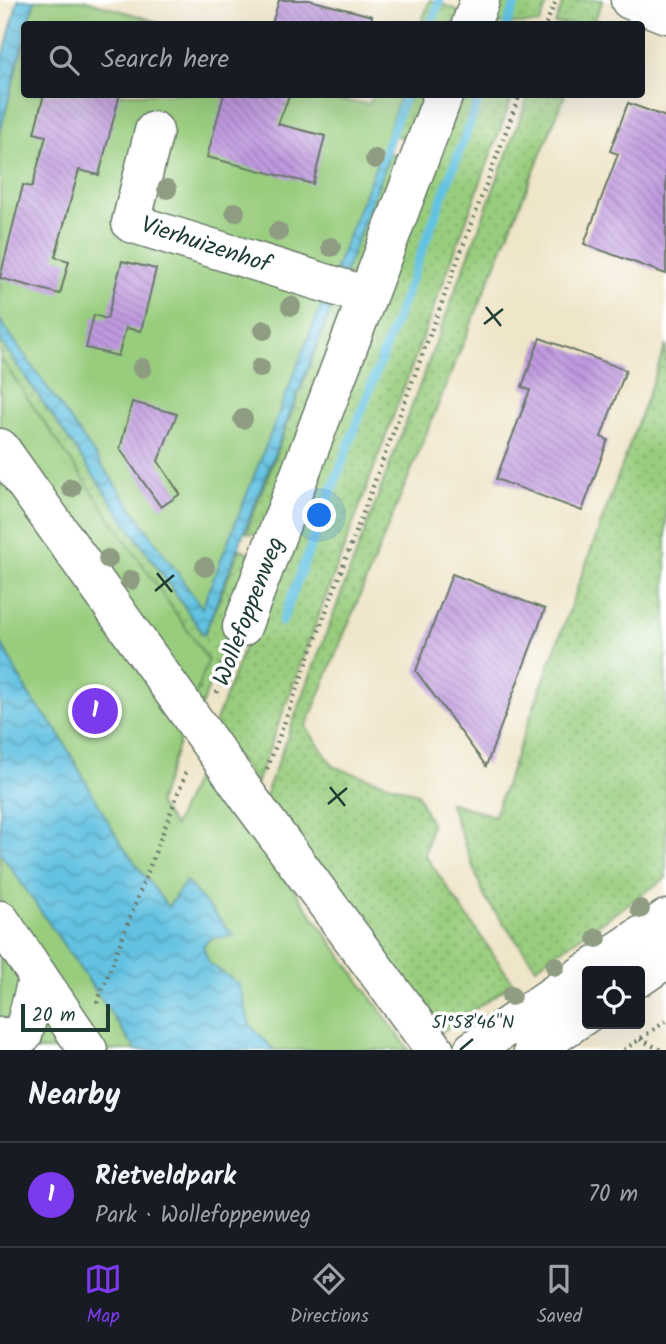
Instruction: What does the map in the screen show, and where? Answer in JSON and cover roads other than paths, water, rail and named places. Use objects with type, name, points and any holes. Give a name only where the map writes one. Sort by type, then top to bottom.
[{"type":"street","points":[[472,21],[480,0]]},
{"type":"street","points":[[630,0],[666,14]]},
{"type":"street","name":"Wollefoppenweg","points":[[242,628],[347,289],[442,98]]},
{"type":"street","name":"Vierhuizenhof","points":[[154,131],[131,223],[347,289]]},
{"type":"street","points":[[0,448],[254,804],[436,1050]]},
{"type":"street","points":[[597,966],[666,919]]},
{"type":"street","points":[[0,920],[88,1050]]},
{"type":"street","points":[[645,974],[666,959]]},
{"type":"street","points":[[19,1041],[38,976]]},
{"type":"street","points":[[473,1050],[556,1024],[582,982]]},
{"type":"street","points":[[0,1002],[19,1041]]},
{"type":"water","points":[[18,0],[35,0],[29,21],[21,21],[21,51],[0,133],[0,69]]},
{"type":"water","points":[[382,150],[390,153],[344,275],[335,270]]},
{"type":"water","points":[[324,298],[333,303],[204,635],[0,340],[0,320],[202,608]]},
{"type":"water","points":[[0,640],[30,697],[57,730],[119,841],[168,907],[186,881],[234,936],[211,938],[203,946],[209,963],[239,984],[250,1025],[274,1050],[136,1050],[0,852]]},
{"type":"waterway","points":[[432,21],[440,0]]},
{"type":"waterway","points":[[508,21],[517,0]]},
{"type":"waterway","points":[[381,162],[405,98]]},
{"type":"waterway","points":[[282,622],[479,98]]},
{"type":"place","name":"Rietveldpark","points":[[95,711]]}]
